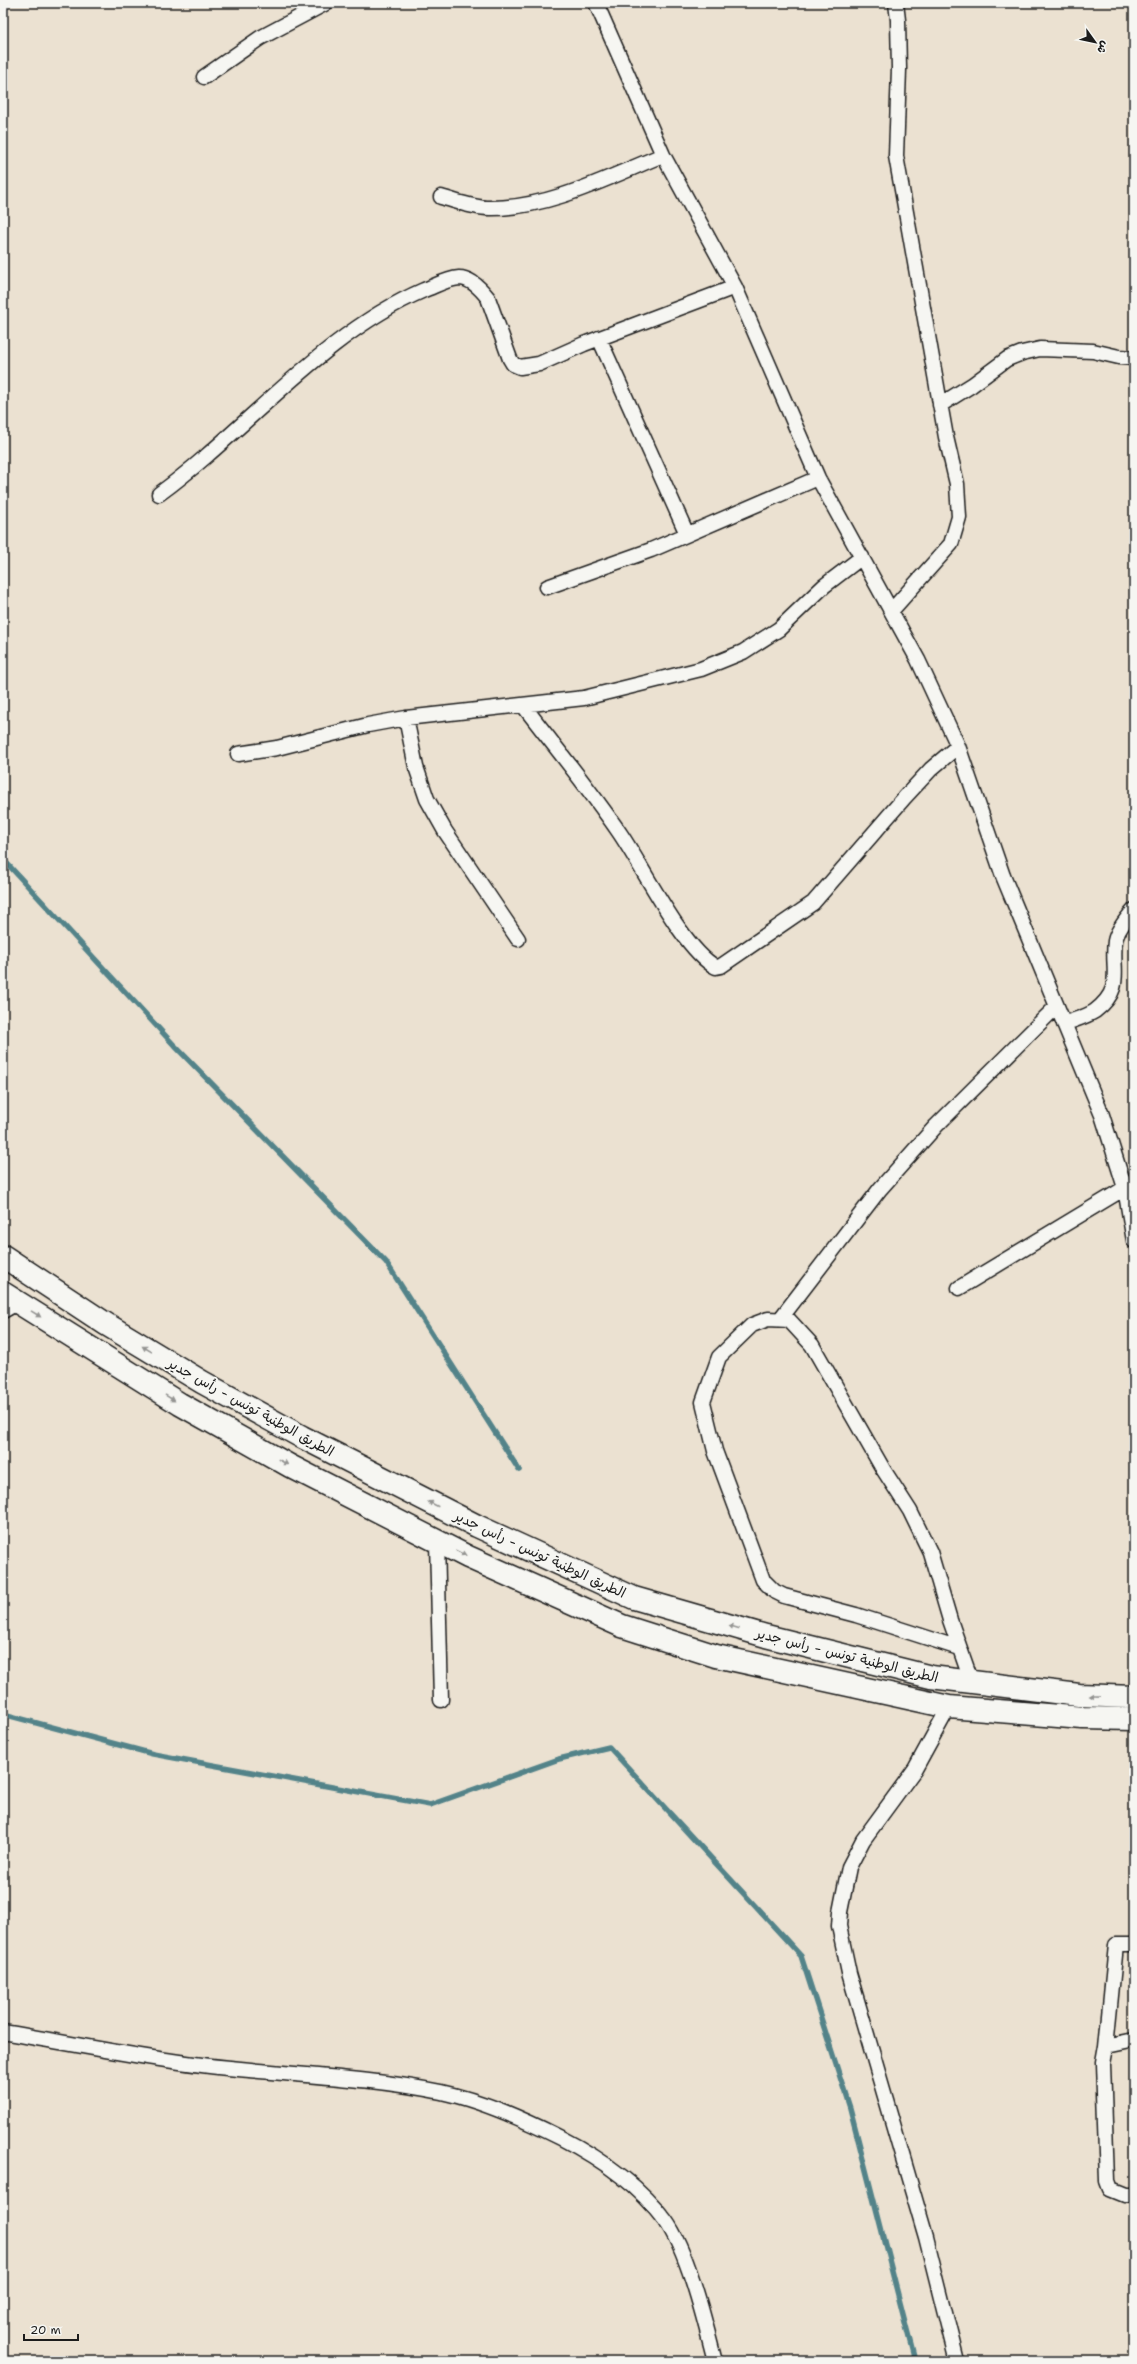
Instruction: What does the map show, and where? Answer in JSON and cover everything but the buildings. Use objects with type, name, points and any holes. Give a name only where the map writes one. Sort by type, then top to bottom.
[{"type":"main road","name":"الطريق الوطنية تونس - رأس جدير","points":[[3,1256],[202,1382],[302,1437],[477,1526],[634,1598],[766,1636],[931,1677],[1079,1696],[1134,1697]]},
{"type":"main road","name":"الطريق الوطنية تونس - رأس جدير","points":[[8,1302],[180,1404],[290,1466],[437,1542],[622,1626],[709,1654],[949,1707],[1083,1718],[1134,1719]]},
{"type":"street","points":[[204,77],[260,38],[326,3]]},
{"type":"street","points":[[596,3],[663,155],[735,286],[818,478],[892,610],[918,660],[958,746],[1003,876],[1102,1115],[1125,1188],[1134,1241]]},
{"type":"street","points":[[892,610],[951,544],[960,517],[957,484],[940,405],[896,156],[899,69],[898,20],[896,3]]},
{"type":"street","points":[[441,197],[487,208],[532,204],[598,182],[663,155]]},
{"type":"street","points":[[159,494],[191,470],[335,344],[403,299],[440,283],[460,278],[472,283],[481,290],[488,298],[510,359],[513,364],[520,367],[539,364],[599,338],[735,286]]},
{"type":"street","points":[[599,338],[687,534]]},
{"type":"street","points":[[940,405],[972,385],[1007,359],[1040,348],[1093,351],[1119,357],[1134,358]]},
{"type":"street","points":[[547,586],[651,550],[818,478]]},
{"type":"street","points":[[238,754],[277,748],[368,725],[406,718],[584,698],[702,669],[743,652],[778,629],[824,586],[862,557]]},
{"type":"street","points":[[523,705],[619,832],[680,927],[701,955],[716,967],[721,966],[813,903],[905,797],[931,769],[958,746]]},
{"type":"street","points":[[406,718],[416,767],[427,799],[445,831],[518,939]]},
{"type":"street","points":[[1064,1024],[1094,1012],[1108,997],[1116,978],[1115,947],[1117,934],[1134,910]]},
{"type":"street","points":[[781,1318],[880,1189],[936,1126],[1056,1007]]},
{"type":"street","points":[[959,1288],[1125,1188]]},
{"type":"street","points":[[959,1648],[856,1615],[784,1596],[774,1591],[762,1580],[715,1451],[703,1402],[719,1357],[752,1325],[768,1319],[781,1318],[795,1324],[812,1345],[883,1469],[910,1511],[930,1552],[959,1648],[972,1683]]},
{"type":"street","points":[[437,1542],[440,1700]]},
{"type":"street","points":[[949,1707],[915,1769],[863,1840],[853,1860],[840,1912],[839,1926],[849,1973],[926,2237],[957,2361]]},
{"type":"street","points":[[1134,1945],[1116,1945],[1103,2063],[1107,2181],[1110,2189],[1125,2196],[1134,2196]]},
{"type":"street","points":[[3,2032],[202,2065],[388,2084],[443,2093],[524,2120],[581,2148],[607,2165],[651,2202],[662,2217],[682,2256],[705,2322],[715,2361]]},
{"type":"street","points":[[1106,2046],[1134,2040]]},
{"type":"waterway","points":[[3,859],[174,1045],[386,1262],[519,1470]]},
{"type":"waterway","points":[[3,1714],[153,1754],[430,1805],[559,1759],[609,1747],[801,1956],[850,2108],[915,2361]]}]
